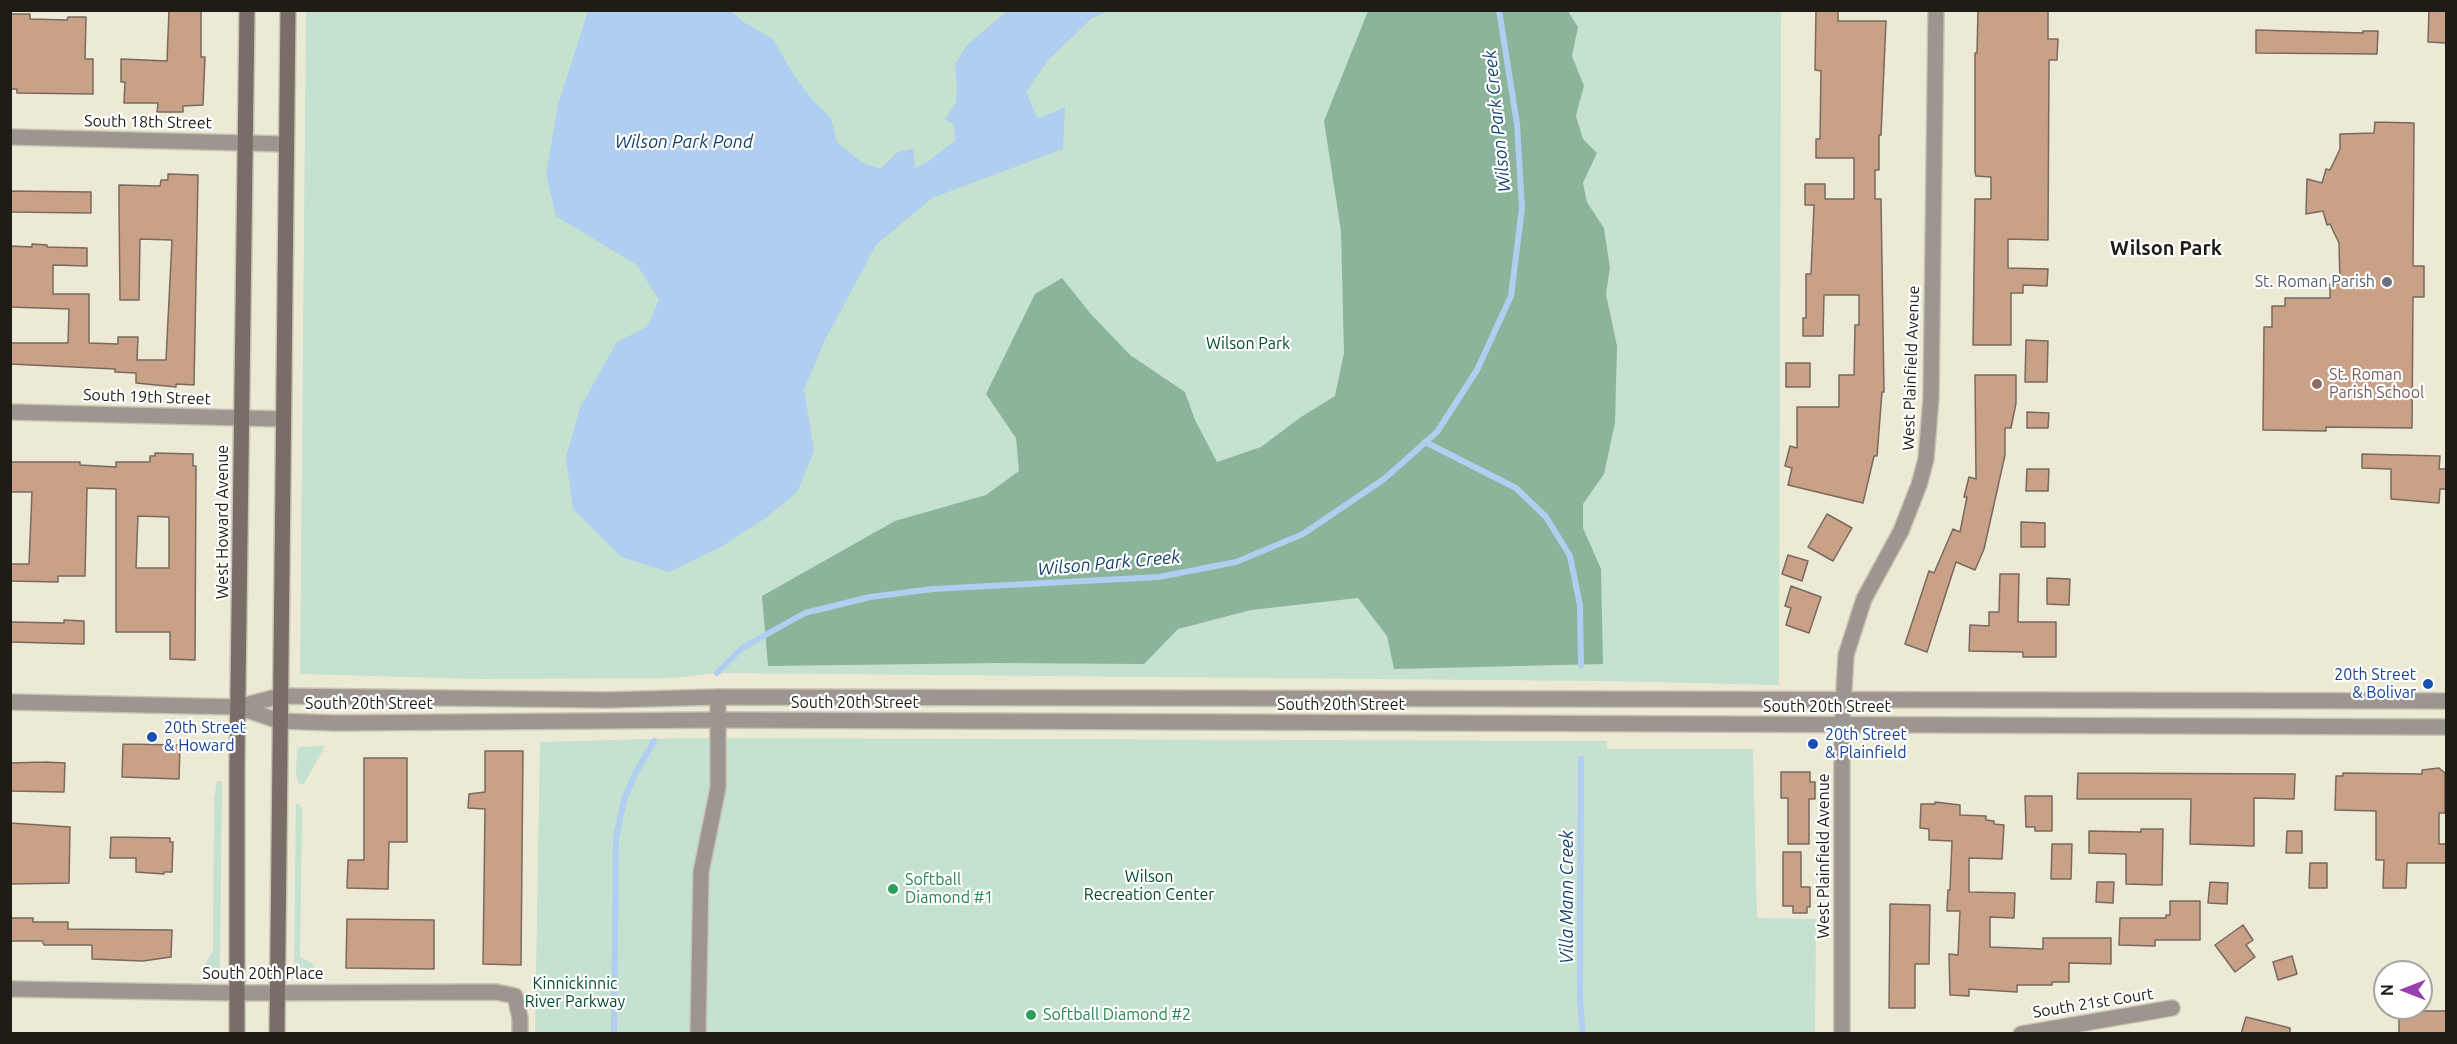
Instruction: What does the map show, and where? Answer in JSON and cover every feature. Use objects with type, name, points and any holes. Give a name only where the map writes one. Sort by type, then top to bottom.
[{"type":"main road","name":"West Howard Avenue","points":[[237,1034],[238,707],[247,10]]},
{"type":"main road","points":[[277,1034],[288,10]]},
{"type":"street","name":"West Plainfield Avenue","points":[[1842,1034],[1842,700],[1846,655],[1864,599],[1901,531],[1919,485],[1926,459],[1931,398],[1936,10]]},
{"type":"street","name":"South 18th Street","points":[[10,137],[285,144]]},
{"type":"street","name":"South 19th Street","points":[[10,412],[282,419]]},
{"type":"street","name":"South 20th Street","points":[[10,702],[238,707],[280,696],[606,700],[718,698],[2446,701]]},
{"type":"street","points":[[698,1034],[701,872],[718,788],[718,698]]},
{"type":"street","name":"South 20th Street","points":[[238,707],[279,721],[335,723],[718,720],[2446,727]]},
{"type":"street","name":"South 20th Place","points":[[10,989],[238,993],[476,992],[515,996],[520,1018],[520,1034]]},
{"type":"street","name":"South 21st Court","points":[[2021,1034],[2172,1008]]},
{"type":"green space","name":"Wilson Park","points":[[306,11],[1537,11],[1617,346],[1606,294],[1610,268],[1604,228],[1587,202],[1583,183],[1597,153],[1583,139],[1576,116],[1584,86],[1572,56],[1578,27],[1568,11],[1781,11],[1779,685],[1603,681],[717,673],[672,678],[478,679],[300,674]]},
{"type":"green space","points":[[1368,11],[1568,11],[1578,27],[1572,56],[1584,86],[1576,116],[1583,139],[1597,153],[1583,183],[1587,202],[1604,228],[1610,268],[1606,294],[1617,346],[1615,423],[1604,474],[1583,504],[1583,528],[1601,569],[1603,664],[1394,669],[1387,636],[1358,598],[1251,610],[1178,629],[1144,664],[768,666],[762,596],[895,521],[986,495],[1019,471],[1016,438],[986,394],[1035,294],[1062,278],[1090,313],[1130,355],[1185,392],[1195,420],[1217,462],[1261,447],[1301,417],[1335,396],[1344,353],[1341,231],[1324,121]]},
{"type":"green space","name":"Wilson Recreation Center","points":[[688,738],[1607,741],[1607,749],[1753,749],[1757,918],[1816,919],[1815,1033],[535,1034],[540,742]]},
{"type":"green space","points":[[325,746],[304,784],[299,784],[296,775],[297,750],[300,747]]},
{"type":"green space","points":[[217,781],[222,781],[220,968],[203,968],[213,950],[214,799]]},
{"type":"green space","points":[[296,804],[299,804],[302,811],[300,957],[312,963],[315,969],[294,969]]},
{"type":"water","name":"Wilson Park Pond","points":[[588,11],[731,11],[745,23],[772,38],[794,75],[814,102],[831,118],[837,142],[861,162],[880,169],[898,152],[913,149],[915,168],[929,161],[955,140],[954,125],[945,119],[956,103],[955,65],[966,46],[1007,11],[1110,11],[1092,18],[1048,60],[1026,92],[1038,119],[1065,107],[1063,149],[932,198],[876,245],[824,342],[804,389],[814,451],[797,492],[767,517],[721,547],[669,572],[621,557],[573,509],[566,457],[580,408],[617,342],[647,327],[659,300],[637,265],[556,216],[546,174],[558,105]]},
{"type":"building","points":[[169,10],[201,11],[201,57],[205,57],[203,105],[183,106],[183,112],[157,112],[158,103],[124,103],[125,82],[121,82],[121,59],[167,61]]},
{"type":"building","points":[[1816,10],[1838,10],[1838,21],[1886,21],[1879,170],[1875,170],[1875,199],[1881,199],[1884,392],[1882,392],[1877,456],[1874,456],[1863,503],[1788,485],[1792,468],[1785,466],[1790,446],[1797,448],[1797,407],[1839,407],[1839,375],[1854,375],[1855,325],[1859,325],[1859,295],[1824,295],[1823,336],[1803,336],[1803,318],[1806,318],[1806,274],[1811,274],[1814,205],[1805,205],[1805,184],[1825,184],[1825,199],[1854,199],[1854,158],[1816,158],[1816,139],[1820,139],[1821,71],[1815,70]]},
{"type":"building","points":[[1978,10],[2048,10],[2048,39],[2058,39],[2057,60],[2049,60],[2048,240],[2008,239],[2008,268],[2048,269],[2047,286],[2023,285],[2023,293],[2011,293],[2011,345],[1973,345],[1975,199],[1991,199],[1991,177],[1976,176],[1975,172],[1975,53],[1977,53]]},
{"type":"building","points":[[2429,10],[2446,10],[2446,43],[2428,42]]},
{"type":"building","points":[[10,14],[30,14],[30,19],[67,20],[68,17],[86,17],[85,59],[93,59],[93,94],[17,93],[17,89],[10,89]]},
{"type":"building","points":[[2256,30],[2363,33],[2363,31],[2378,31],[2377,54],[2256,53]]},
{"type":"building","points":[[2375,122],[2414,123],[2413,266],[2424,266],[2424,297],[2413,297],[2412,428],[2326,427],[2326,431],[2263,430],[2264,327],[2272,327],[2272,306],[2285,306],[2285,298],[2330,298],[2330,284],[2340,284],[2339,243],[2330,224],[2327,225],[2323,211],[2306,214],[2307,179],[2322,183],[2326,169],[2330,170],[2340,149],[2340,134],[2374,133]]},
{"type":"building","points":[[168,174],[198,175],[194,385],[176,384],[176,387],[136,383],[136,373],[115,372],[115,369],[10,364],[10,343],[68,343],[69,309],[10,307],[10,246],[32,247],[32,244],[47,245],[47,247],[87,248],[87,266],[53,265],[53,294],[89,294],[89,343],[118,344],[118,337],[138,337],[137,360],[166,360],[172,240],[140,239],[139,300],[120,300],[119,185],[160,186],[161,180],[168,180]]},
{"type":"building","points":[[10,191],[91,192],[91,213],[10,212]]},
{"type":"building","points":[[2026,340],[2048,341],[2047,382],[2025,382]]},
{"type":"building","points":[[1786,363],[1810,363],[1810,387],[1786,387]]},
{"type":"building","points":[[1975,375],[2016,375],[2016,403],[2011,428],[2005,428],[2005,455],[1984,549],[1975,570],[1956,562],[1927,652],[1905,644],[1929,571],[1934,573],[1953,529],[1960,532],[1969,477],[1976,479]]},
{"type":"building","points":[[2027,412],[2049,413],[2048,428],[2027,428]]},
{"type":"building","points":[[155,453],[193,454],[193,466],[196,466],[195,660],[170,659],[170,632],[116,632],[116,489],[87,488],[85,576],[58,576],[58,582],[10,581],[10,564],[29,564],[32,492],[10,492],[10,462],[80,462],[80,465],[116,467],[116,462],[150,462],[150,456],[155,456]],"holes":[[[138,516],[169,517],[169,568],[136,568]]]},
{"type":"building","points":[[2362,454],[2440,456],[2439,469],[2446,469],[2446,489],[2440,489],[2439,503],[2391,499],[2391,469],[2362,468]]},
{"type":"building","points":[[2027,469],[2049,469],[2048,491],[2026,491]]},
{"type":"building","points":[[1827,514],[1852,528],[1833,561],[1808,547]]},
{"type":"building","points":[[2021,522],[2045,523],[2045,547],[2021,547]]},
{"type":"building","points":[[1788,555],[1808,561],[1802,581],[1782,574]]},
{"type":"building","points":[[2000,574],[2019,574],[2018,622],[2056,622],[2056,657],[2023,657],[2023,652],[1969,651],[1970,625],[1989,626],[1989,612],[1999,612]]},
{"type":"building","points":[[2047,578],[2070,579],[2069,605],[2047,604]]},
{"type":"building","points":[[1791,586],[1821,597],[1809,633],[1786,625],[1791,608],[1785,606]]},
{"type":"building","points":[[64,620],[84,621],[84,644],[10,642],[10,622],[64,623]]},
{"type":"building","points":[[123,744],[180,745],[179,779],[122,777]]},
{"type":"building","points":[[485,751],[523,751],[521,965],[483,964],[485,809],[468,808],[469,794],[485,792]]},
{"type":"building","points":[[364,758],[407,758],[407,842],[389,842],[388,889],[347,888],[348,860],[364,860]]},
{"type":"building","points":[[10,763],[65,763],[64,792],[10,791]]},
{"type":"building","points":[[2439,768],[2445,773],[2445,813],[2439,813],[2439,844],[2446,844],[2446,863],[2407,863],[2406,888],[2383,888],[2384,860],[2376,860],[2376,811],[2335,810],[2336,776],[2343,776],[2343,773],[2422,774],[2422,770]]},
{"type":"building","points":[[1781,772],[1810,772],[1810,782],[1815,782],[1815,799],[1809,799],[1809,844],[1788,844],[1788,798],[1781,798]]},
{"type":"building","points":[[2078,773],[2295,774],[2294,799],[2254,798],[2254,846],[2190,844],[2191,799],[2077,799]]},
{"type":"building","points":[[2025,796],[2052,796],[2052,831],[2035,831],[2035,827],[2026,827]]},
{"type":"building","points":[[1935,802],[1960,805],[1960,815],[1986,816],[1986,820],[1994,821],[1994,824],[2004,825],[2002,859],[1969,858],[1969,892],[2015,893],[2014,918],[1990,917],[1990,947],[2043,949],[2043,938],[2111,938],[2111,964],[2069,963],[2069,982],[2052,982],[2052,985],[2017,985],[2017,992],[1969,989],[1969,996],[1950,995],[1949,954],[1958,955],[1960,911],[1947,911],[1952,841],[1929,840],[1929,829],[1920,828],[1921,804],[1935,804]]},
{"type":"building","points":[[10,823],[70,827],[69,883],[10,884]]},
{"type":"building","points":[[2141,829],[2163,829],[2162,885],[2126,884],[2126,854],[2089,853],[2089,831],[2141,832]]},
{"type":"building","points":[[2287,831],[2302,831],[2302,853],[2286,853]]},
{"type":"building","points":[[111,837],[170,838],[170,842],[173,842],[172,872],[164,872],[164,874],[136,872],[136,858],[110,858]]},
{"type":"building","points":[[2052,844],[2072,844],[2071,879],[2051,879]]},
{"type":"building","points":[[1783,852],[1801,852],[1801,887],[1810,887],[1810,907],[1807,907],[1807,913],[1793,913],[1793,906],[1783,906]]},
{"type":"building","points":[[2310,863],[2327,863],[2327,888],[2309,888]]},
{"type":"building","points":[[2097,882],[2114,882],[2113,903],[2096,902]]},
{"type":"building","points":[[2210,882],[2228,883],[2227,904],[2208,903]]},
{"type":"building","points":[[2170,901],[2200,901],[2200,940],[2155,940],[2155,946],[2119,945],[2120,918],[2166,918],[2166,915],[2170,915]]},
{"type":"building","points":[[1890,904],[1930,905],[1929,964],[1915,964],[1915,1008],[1889,1008]]},
{"type":"building","points":[[10,918],[33,918],[33,922],[68,922],[68,929],[172,930],[171,957],[143,961],[92,959],[92,945],[44,945],[42,941],[10,941]]},
{"type":"building","points":[[347,919],[434,920],[434,969],[346,968]]},
{"type":"building","points":[[2243,925],[2253,940],[2246,945],[2255,957],[2235,972],[2215,945]]},
{"type":"building","points":[[2292,956],[2297,974],[2278,980],[2273,962]]},
{"type":"building","points":[[2433,1011],[2446,1011],[2446,1034],[2399,1034],[2399,1020],[2433,1020]]},
{"type":"building","points":[[2246,1017],[2290,1028],[2290,1034],[2241,1034]]},
{"type":"waterway","name":"Wilson Park Creek","points":[[717,673],[742,648],[805,613],[870,597],[933,589],[1159,577],[1236,562],[1303,534],[1384,479],[1437,432],[1477,370],[1511,296],[1522,208],[1517,124],[1499,10]]},
{"type":"waterway","points":[[1425,442],[1516,488],[1546,517],[1570,556],[1580,605],[1581,665]]},
{"type":"waterway","name":"Wilson Park Creek","points":[[614,1034],[616,838],[624,800],[635,774],[654,741]]},
{"type":"waterway","name":"Villa Mann Creek","points":[[1581,759],[1580,1002],[1583,1034]]},
{"type":"place","name":"St. Roman Parish","points":[[2387,282]]},
{"type":"place","name":"St. Roman Parish School","points":[[2317,384]]},
{"type":"place","name":"20th Street & Bolivar","points":[[2428,684]]},
{"type":"place","name":"20th Street & Howard","points":[[152,737]]},
{"type":"place","name":"20th Street & Plainfield","points":[[1813,744]]},
{"type":"place","name":"Softball Diamond #1","points":[[893,889]]},
{"type":"place","name":"Softball Diamond #2","points":[[1031,1015]]},
{"type":"district","name":"Wilson Park","points":[[2166,248]]},
{"type":"park label","name":"Kinnickinnic River Parkway","points":[[575,993]]}]
